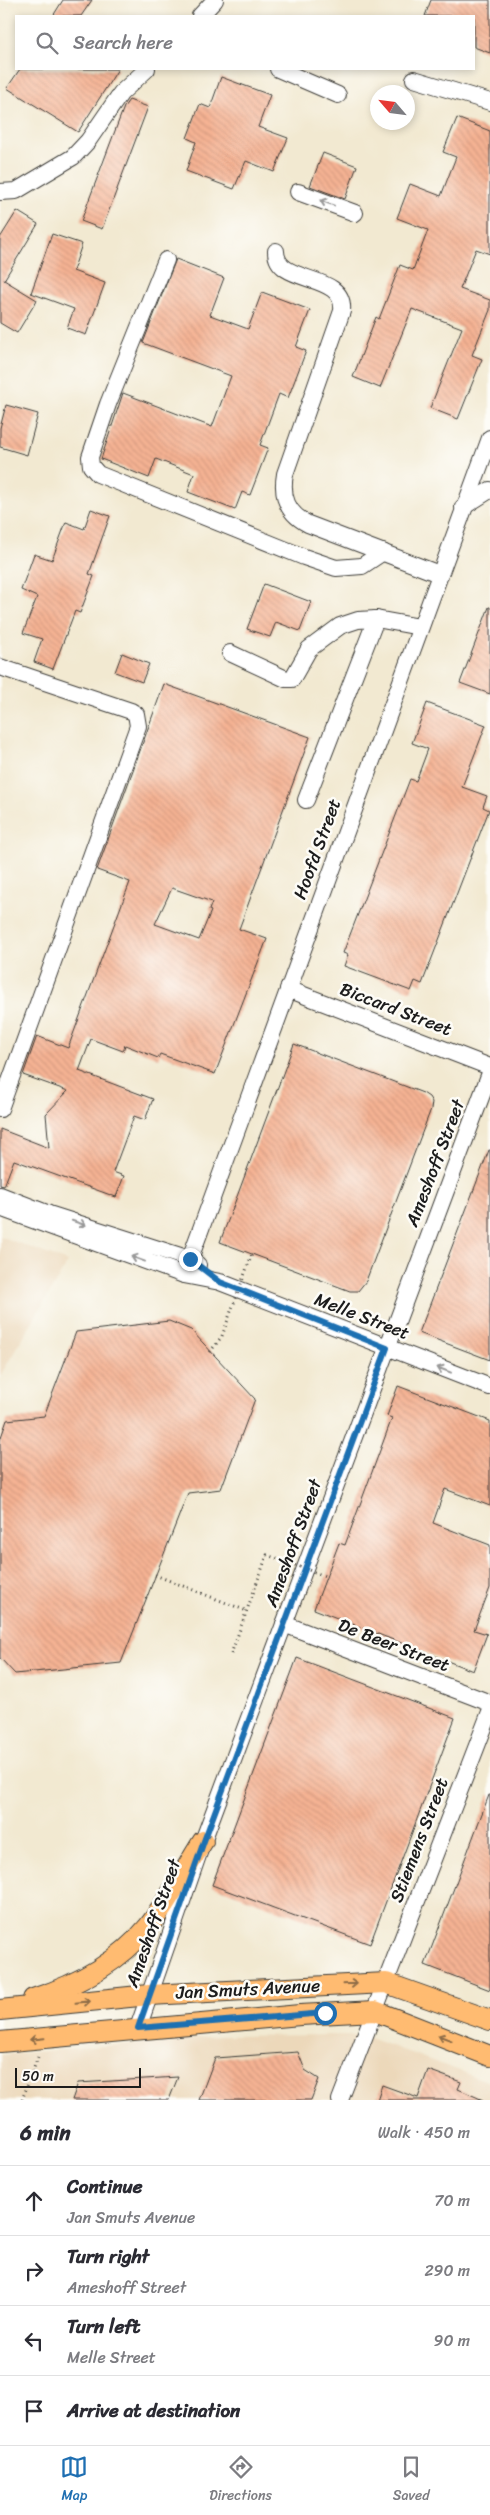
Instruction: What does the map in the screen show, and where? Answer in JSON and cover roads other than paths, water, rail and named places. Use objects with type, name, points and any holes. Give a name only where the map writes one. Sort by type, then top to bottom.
[{"type":"main road","points":[[0,2010],[52,1993],[89,1977],[120,1955],[148,1927],[204,1841]]},
{"type":"main road","name":"Jan Smuts Avenue","points":[[0,2010],[149,1995],[386,1983],[490,2020]]},
{"type":"main road","name":"Jan Smuts Avenue","points":[[0,2042],[300,2014],[375,2011],[490,2056]]},
{"type":"street","points":[[201,15],[215,0]]},
{"type":"street","points":[[8,192],[72,157],[88,141],[121,94],[145,70]]},
{"type":"street","points":[[280,70],[338,95]]},
{"type":"street","points":[[414,79],[490,102]]},
{"type":"street","points":[[298,192],[355,213]]},
{"type":"street","points":[[276,252],[276,259],[282,268],[332,289],[342,298],[343,302],[342,311],[285,474],[284,498],[287,507],[296,517],[308,524],[439,574]]},
{"type":"street","points":[[166,260],[108,404],[90,457],[91,466],[98,474],[336,568],[362,566],[383,552]]},
{"type":"street","name":"Hoofd Street","points":[[184,1275],[463,507],[490,438]]},
{"type":"street","points":[[463,507],[490,490]]},
{"type":"street","points":[[306,800],[376,619]]},
{"type":"street","points":[[230,653],[286,679],[292,679],[309,648],[340,626],[358,620],[376,619],[420,627]]},
{"type":"street","points":[[0,667],[131,711],[136,714],[138,726],[0,1109]]},
{"type":"street","name":"Biccard Street","points":[[288,989],[490,1067]]},
{"type":"street","name":"Ameshoff Street","points":[[138,2028],[204,1841],[490,1073]]},
{"type":"street","name":"Melle Street","points":[[0,1195],[49,1214],[190,1259],[220,1282]]},
{"type":"street","name":"Melle Street","points":[[0,1208],[184,1275],[220,1282],[490,1387]]},
{"type":"street","name":"De Beer Street","points":[[284,1624],[490,1703]]},
{"type":"street","name":"Stiemens Street","points":[[340,2100],[490,1712]]}]
